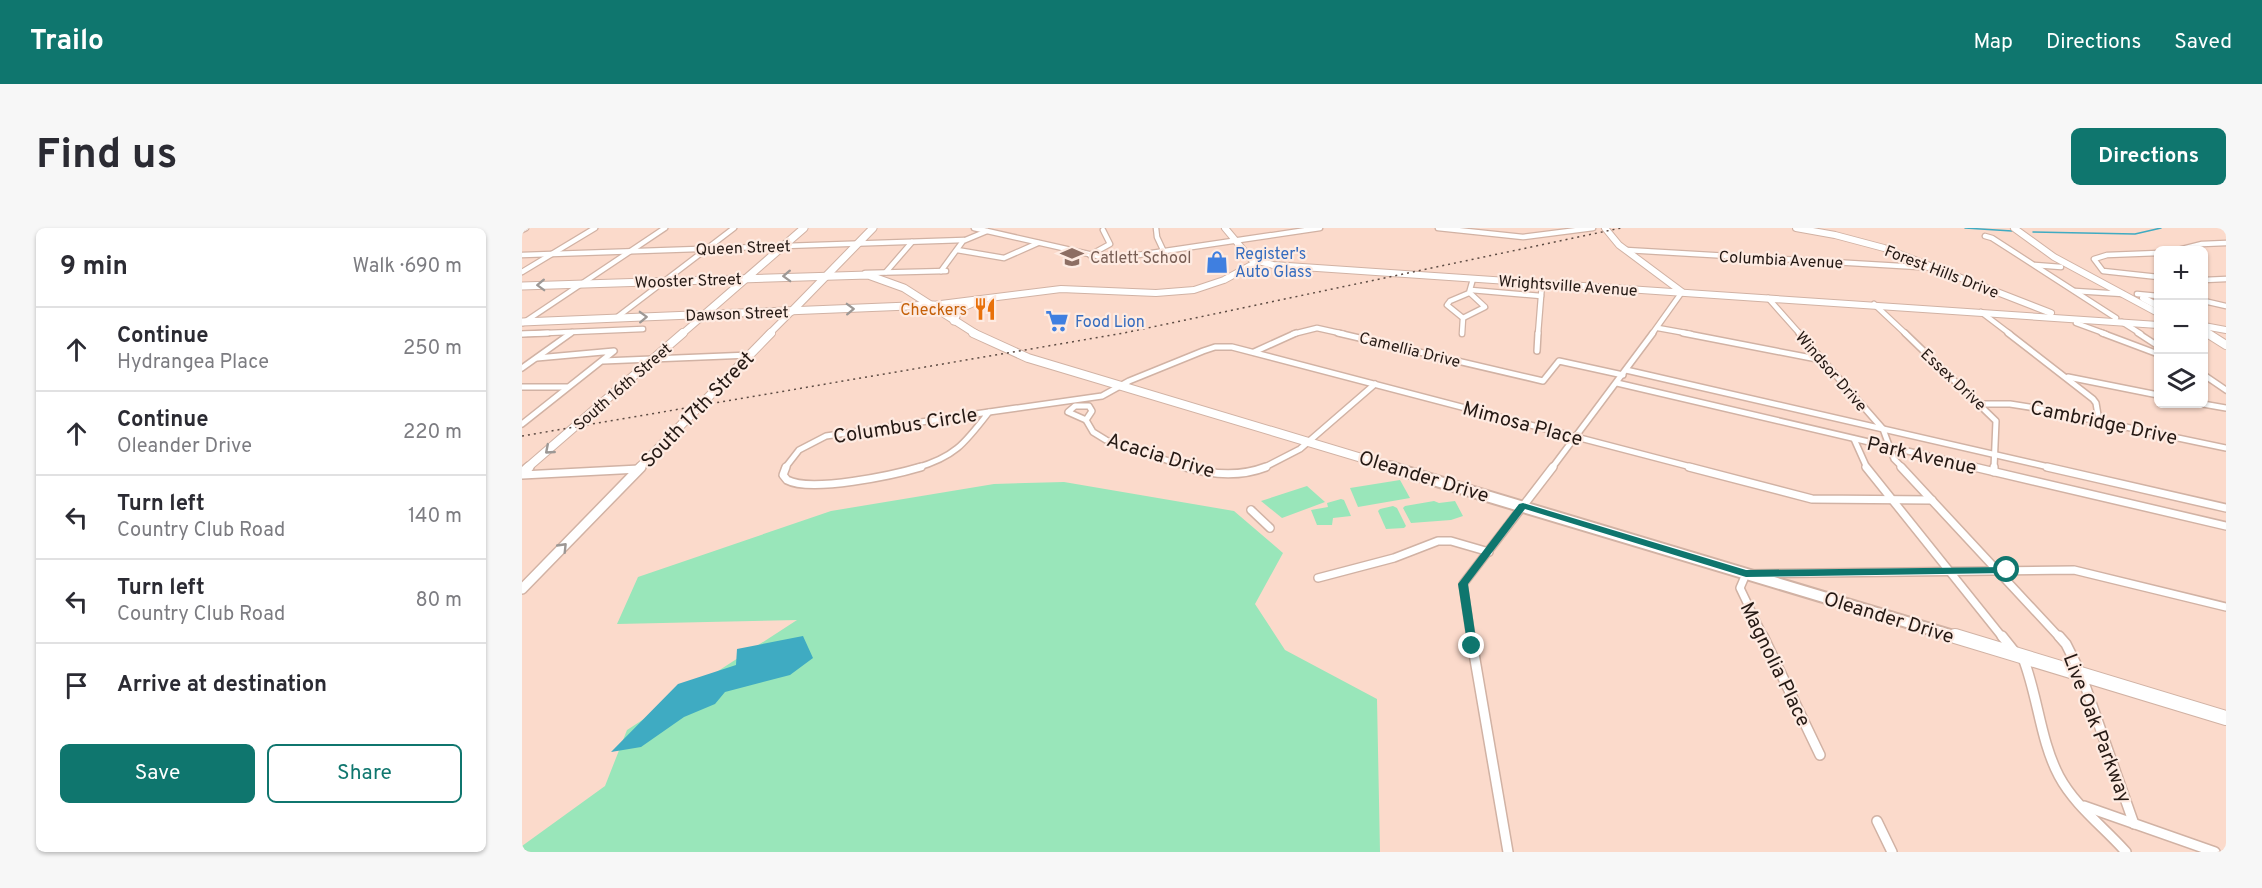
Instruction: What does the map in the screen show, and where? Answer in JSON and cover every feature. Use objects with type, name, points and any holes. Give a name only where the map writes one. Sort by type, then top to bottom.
[{"type":"main road","name":"South 16th Street","points":[[704,315],[804,228]]},
{"type":"main road","name":"South 17th Street","points":[[792,311],[873,228]]},
{"type":"main road","name":"Wooster Street","points":[[522,286],[853,274],[878,276]]},
{"type":"main road","name":"Oleander Drive","points":[[878,276],[887,276],[951,319],[1012,352],[2226,718]]},
{"type":"main road","points":[[893,308],[915,303],[919,300],[918,297]]},
{"type":"main road","points":[[893,308],[919,310],[951,319],[959,309],[977,301]]},
{"type":"main road","name":"Dawson Street","points":[[523,322],[893,308],[931,304]]},
{"type":"street","points":[[522,272],[595,228]]},
{"type":"street","points":[[523,322],[665,228]]},
{"type":"street","points":[[616,318],[734,228]]},
{"type":"street","points":[[974,228],[1107,259],[1320,228]]},
{"type":"street","points":[[996,233],[1005,228]]},
{"type":"street","points":[[1156,228],[1156,237],[1164,252]]},
{"type":"street","points":[[1225,228],[1246,255],[1257,262]]},
{"type":"street","points":[[1288,228],[1294,233]]},
{"type":"street","points":[[1438,228],[1534,237],[1593,228]]},
{"type":"street","points":[[1492,234],[1495,228]]},
{"type":"street","points":[[1508,852],[1463,593],[1464,582],[1617,383],[1682,292],[1626,250],[1605,228]]},
{"type":"street","name":"Forest Hills Drive","points":[[1796,228],[1860,241],[1937,268],[2051,313]]},
{"type":"street","points":[[2014,228],[2054,257],[2151,309],[2154,313]]},
{"type":"street","points":[[2021,228],[2046,246],[2154,304]]},
{"type":"street","points":[[1090,255],[1110,244],[1104,229],[1097,229]]},
{"type":"street","points":[[987,231],[964,240],[957,249],[994,257],[1009,257],[1038,243]]},
{"type":"street","points":[[1985,236],[2033,264],[2154,343]]},
{"type":"street","name":"Queen Street","points":[[522,255],[964,240]]},
{"type":"street","points":[[887,276],[912,242]]},
{"type":"street","points":[[2194,246],[2226,243]]},
{"type":"street","name":"Wooster Street","points":[[853,274],[887,276],[907,272],[944,271],[957,249]]},
{"type":"street","name":"Columbia Avenue","points":[[1626,250],[1937,268]]},
{"type":"street","points":[[2154,253],[2108,255],[2094,260],[2103,272],[2154,277]]},
{"type":"street","name":"Wrightsville Avenue","points":[[1257,262],[1284,266],[1542,284],[1981,312],[2119,320],[2154,319]]},
{"type":"street","name":"Dawson Street","points":[[931,304],[1075,289],[1152,294],[1178,292],[1215,284],[1257,262]]},
{"type":"street","points":[[2033,264],[2061,267]]},
{"type":"street","points":[[1463,318],[1485,307],[1470,292],[1473,279]]},
{"type":"street","points":[[2208,280],[2226,282]]},
{"type":"street","points":[[1537,351],[1542,284]]},
{"type":"street","points":[[1463,318],[1447,305],[1471,290],[1541,296]]},
{"type":"street","points":[[2073,291],[2123,294]]},
{"type":"street","points":[[2137,294],[2154,296]]},
{"type":"street","name":"Windsor Drive","points":[[1768,298],[1883,429],[1890,447]]},
{"type":"street","points":[[2208,302],[2226,306]]},
{"type":"street","name":"Essex Drive","points":[[1874,304],[1982,404],[1996,421],[1994,472]]},
{"type":"street","name":"Wrightsville Avenue","points":[[1927,308],[2051,313],[2119,320]]},
{"type":"street","name":"South 17th Street","points":[[522,589],[792,311]]},
{"type":"street","points":[[1981,312],[2095,401],[2099,421]]},
{"type":"street","name":"South 16th Street","points":[[522,474],[704,315]]},
{"type":"street","points":[[1462,334],[1463,318]]},
{"type":"street","points":[[2076,323],[2154,352]]},
{"type":"street","name":"Camellia Drive","points":[[1254,352],[1312,328],[1331,330],[1543,381],[1559,361]]},
{"type":"street","points":[[1658,328],[1822,360]]},
{"type":"street","points":[[522,334],[643,329]]},
{"type":"street","points":[[2208,330],[2226,332]]},
{"type":"street","points":[[522,368],[572,332]]},
{"type":"street","points":[[2208,332],[2226,345]]},
{"type":"street","points":[[522,339],[530,334]]},
{"type":"street","points":[[2208,340],[2226,351]]},
{"type":"street","name":"Mimosa Place","points":[[1122,386],[1211,348],[1228,347],[1812,499],[1932,500]]},
{"type":"street","name":"South 16th Street","points":[[522,424],[614,351],[537,358]]},
{"type":"street","points":[[601,361],[750,355]]},
{"type":"street","name":"Park Avenue","points":[[1559,361],[1625,372],[2226,508]]},
{"type":"street","points":[[2066,377],[2154,394]]},
{"type":"street","points":[[2208,378],[2226,390]]},
{"type":"street","name":"Park Avenue","points":[[1617,383],[2226,526]]},
{"type":"street","name":"Acacia Drive","points":[[1086,420],[1089,429],[1102,438],[1215,474],[1243,473],[1270,467],[1286,460],[1375,384]]},
{"type":"street","name":"Columbus Circle","points":[[989,412],[952,453],[926,467],[816,484],[793,483],[786,480],[783,475],[785,467],[798,452],[810,442],[826,436],[989,412],[1095,398],[1122,386]]},
{"type":"street","points":[[522,387],[568,387]]},
{"type":"street","name":"Cambridge Drive","points":[[1982,404],[2019,405],[2226,448]]},
{"type":"street","points":[[2208,405],[2226,408]]},
{"type":"street","points":[[522,415],[534,414]]},
{"type":"street","points":[[1854,439],[1865,466],[2011,648],[2020,656],[2027,668],[2049,751],[2058,774],[2082,806],[2126,852]]},
{"type":"street","name":"Live Oak Parkway","points":[[1890,447],[1894,459],[2066,644],[2081,674],[2126,794],[2134,824]]},
{"type":"street","points":[[522,474],[639,469]]},
{"type":"street","points":[[1251,510],[1270,528]]},
{"type":"street","points":[[1318,578],[1394,558],[1423,544],[1438,541],[1452,542],[1489,552]]},
{"type":"street","points":[[1746,574],[1995,569],[2074,570],[2226,607]]},
{"type":"street","name":"Magnolia Place","points":[[1746,574],[1740,588],[1820,755]]},
{"type":"street","points":[[2082,806],[2216,852]]},
{"type":"street","points":[[1878,821],[1892,852]]},
{"type":"green space","points":[[1400,480],[1410,498],[1358,507],[1350,488]]},
{"type":"green space","points":[[1064,482],[1234,511],[1283,553],[1255,604],[1285,650],[1377,699],[1380,852],[522,852],[522,846],[605,786],[627,730],[797,620],[617,624],[638,577],[831,511],[994,484]]},
{"type":"green space","points":[[1307,486],[1325,502],[1282,518],[1261,501]]},
{"type":"green space","points":[[1344,500],[1351,516],[1333,518],[1332,525],[1317,525],[1311,510],[1328,507],[1327,503]]},
{"type":"green space","points":[[1434,501],[1439,503],[1455,501],[1463,516],[1451,520],[1411,523],[1403,508],[1405,506]]},
{"type":"green space","points":[[1393,506],[1397,508],[1406,526],[1404,528],[1386,529],[1378,511]]},
{"type":"water","points":[[803,636],[813,658],[790,675],[725,692],[715,704],[684,717],[641,747],[611,752],[678,684],[736,665],[737,649]]},
{"type":"waterway","points":[[1965,228],[2012,231]]},
{"type":"waterway","points":[[2033,232],[2135,234],[2161,228]]},
{"type":"railway","points":[[522,436],[1124,333],[1621,228]]},
{"type":"place","name":"Catlett School","points":[[1072,257]]},
{"type":"place","name":"Register's Auto Glass","points":[[1217,262]]},
{"type":"place","name":"Checkers","points":[[985,309]]},
{"type":"place","name":"Food Lion","points":[[1057,321]]},
{"type":"route","points":[[1472,646],[1463,584],[1523,506],[1746,574],[2007,570]]}]
